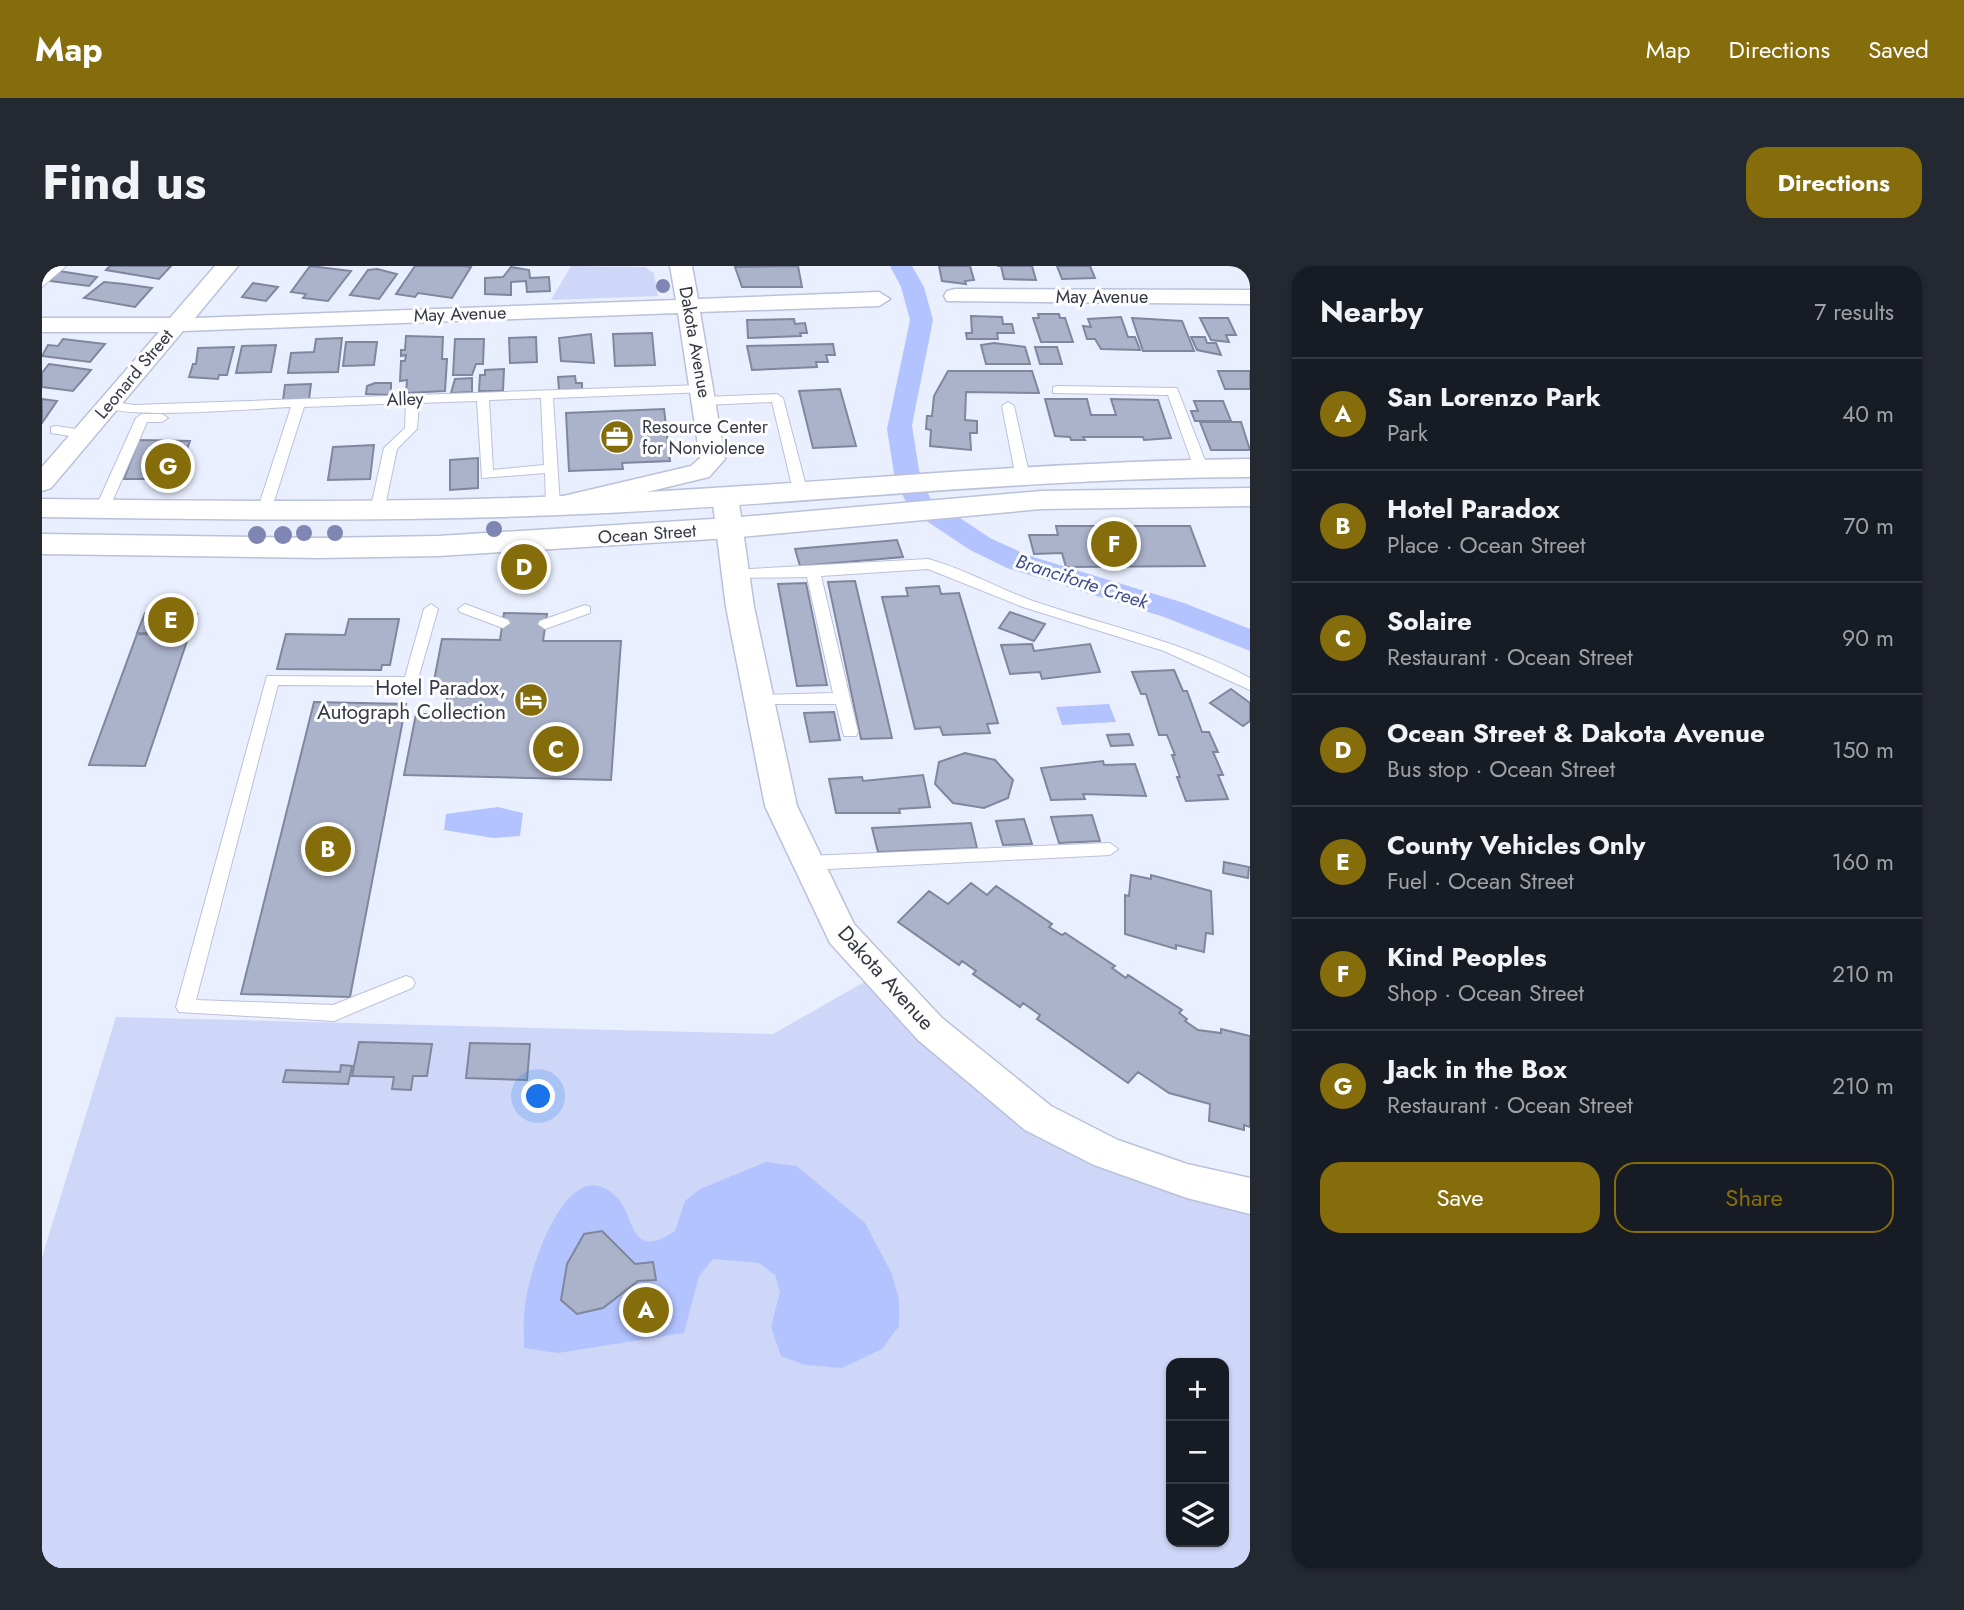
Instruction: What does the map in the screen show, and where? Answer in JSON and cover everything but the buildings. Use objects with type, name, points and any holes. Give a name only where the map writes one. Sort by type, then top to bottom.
[{"type":"main road","name":"Ocean Street","points":[[42,508],[377,511],[725,496],[1023,473],[1250,468]]},
{"type":"main road","name":"Ocean Street","points":[[42,544],[318,548],[425,546],[730,528],[1055,499],[1250,497]]},
{"type":"street","name":"Leonard Street","points":[[42,483],[227,266]]},
{"type":"street","name":"Dakota Avenue","points":[[558,505],[700,472],[713,459],[690,306],[681,266]]},
{"type":"street","name":"May Avenue","points":[[955,296],[1250,298]]},
{"type":"street","name":"May Avenue","points":[[42,325],[176,324],[879,299]]},
{"type":"street","name":"Dakota Avenue","points":[[725,496],[736,573],[780,806],[842,933],[930,1028],[1038,1118],[1107,1153],[1187,1181],[1250,1196]]},
{"type":"lane","points":[[42,284],[60,266]]},
{"type":"lane","points":[[1057,390],[1173,391],[1201,468]]},
{"type":"lane","points":[[547,394],[551,468],[558,505]]},
{"type":"lane","name":"Alley","points":[[104,410],[547,394],[777,398],[800,491]]},
{"type":"lane","points":[[483,397],[486,475],[551,468]]},
{"type":"lane","points":[[377,511],[391,448],[411,429],[413,399]]},
{"type":"lane","points":[[264,511],[299,403]]},
{"type":"lane","points":[[1008,406],[1023,473]]},
{"type":"lane","points":[[104,410],[142,418],[228,418]]},
{"type":"lane","points":[[102,509],[142,418]]},
{"type":"lane","points":[[56,430],[83,434]]},
{"type":"lane","points":[[736,573],[813,572],[928,564],[946,568],[1009,598],[1185,652],[1250,685]]},
{"type":"lane","points":[[813,572],[850,732]]},
{"type":"lane","points":[[406,983],[334,1013],[185,1007],[272,681],[411,682],[431,609]]},
{"type":"lane","points":[[465,609],[503,623]]},
{"type":"lane","points":[[545,624],[585,610]]},
{"type":"lane","points":[[759,700],[842,698]]},
{"type":"lane","points":[[808,863],[1110,849]]},
{"type":"shaded area","points":[[571,266],[645,267],[654,273],[658,296],[551,300]]},
{"type":"shaded area","points":[[875,976],[1072,1129],[1250,1190],[1250,1568],[42,1568],[42,1257],[116,1017],[773,1034]]},
{"type":"water","points":[[1109,704],[1116,722],[1062,725],[1056,707]]},
{"type":"water","points":[[498,807],[523,813],[520,836],[493,838],[444,830],[446,814]]},
{"type":"water","points":[[766,1162],[797,1166],[865,1223],[892,1274],[899,1300],[899,1326],[882,1349],[842,1368],[805,1365],[781,1356],[771,1327],[780,1292],[775,1275],[759,1263],[713,1259],[699,1276],[684,1333],[558,1353],[524,1348],[524,1310],[540,1249],[561,1208],[574,1193],[589,1186],[604,1188],[620,1201],[639,1238],[653,1241],[675,1231],[685,1201],[700,1189]]},
{"type":"waterway","name":"Branciforte Creek","points":[[901,266],[912,287],[922,320],[918,348],[900,418],[905,470],[915,498],[920,504],[980,544],[1017,561],[1174,610],[1250,641]]},
{"type":"place","name":"Resource Center for Nonviolence","points":[[617,437]]},
{"type":"place","name":"Jack in the Box","points":[[168,466]]},
{"type":"place","name":"Kind Peoples","points":[[1114,544]]},
{"type":"place","name":"Ocean Street & Dakota Avenue","points":[[524,567]]},
{"type":"place","name":"County Vehicles Only","points":[[171,620]]},
{"type":"place","name":"Hotel Paradox, Autograph Collection","points":[[531,700]]},
{"type":"place","name":"Solaire","points":[[556,749]]},
{"type":"place","name":"Hotel Paradox","points":[[328,849]]},
{"type":"place","name":"San Lorenzo Park","points":[[646,1310]]}]
